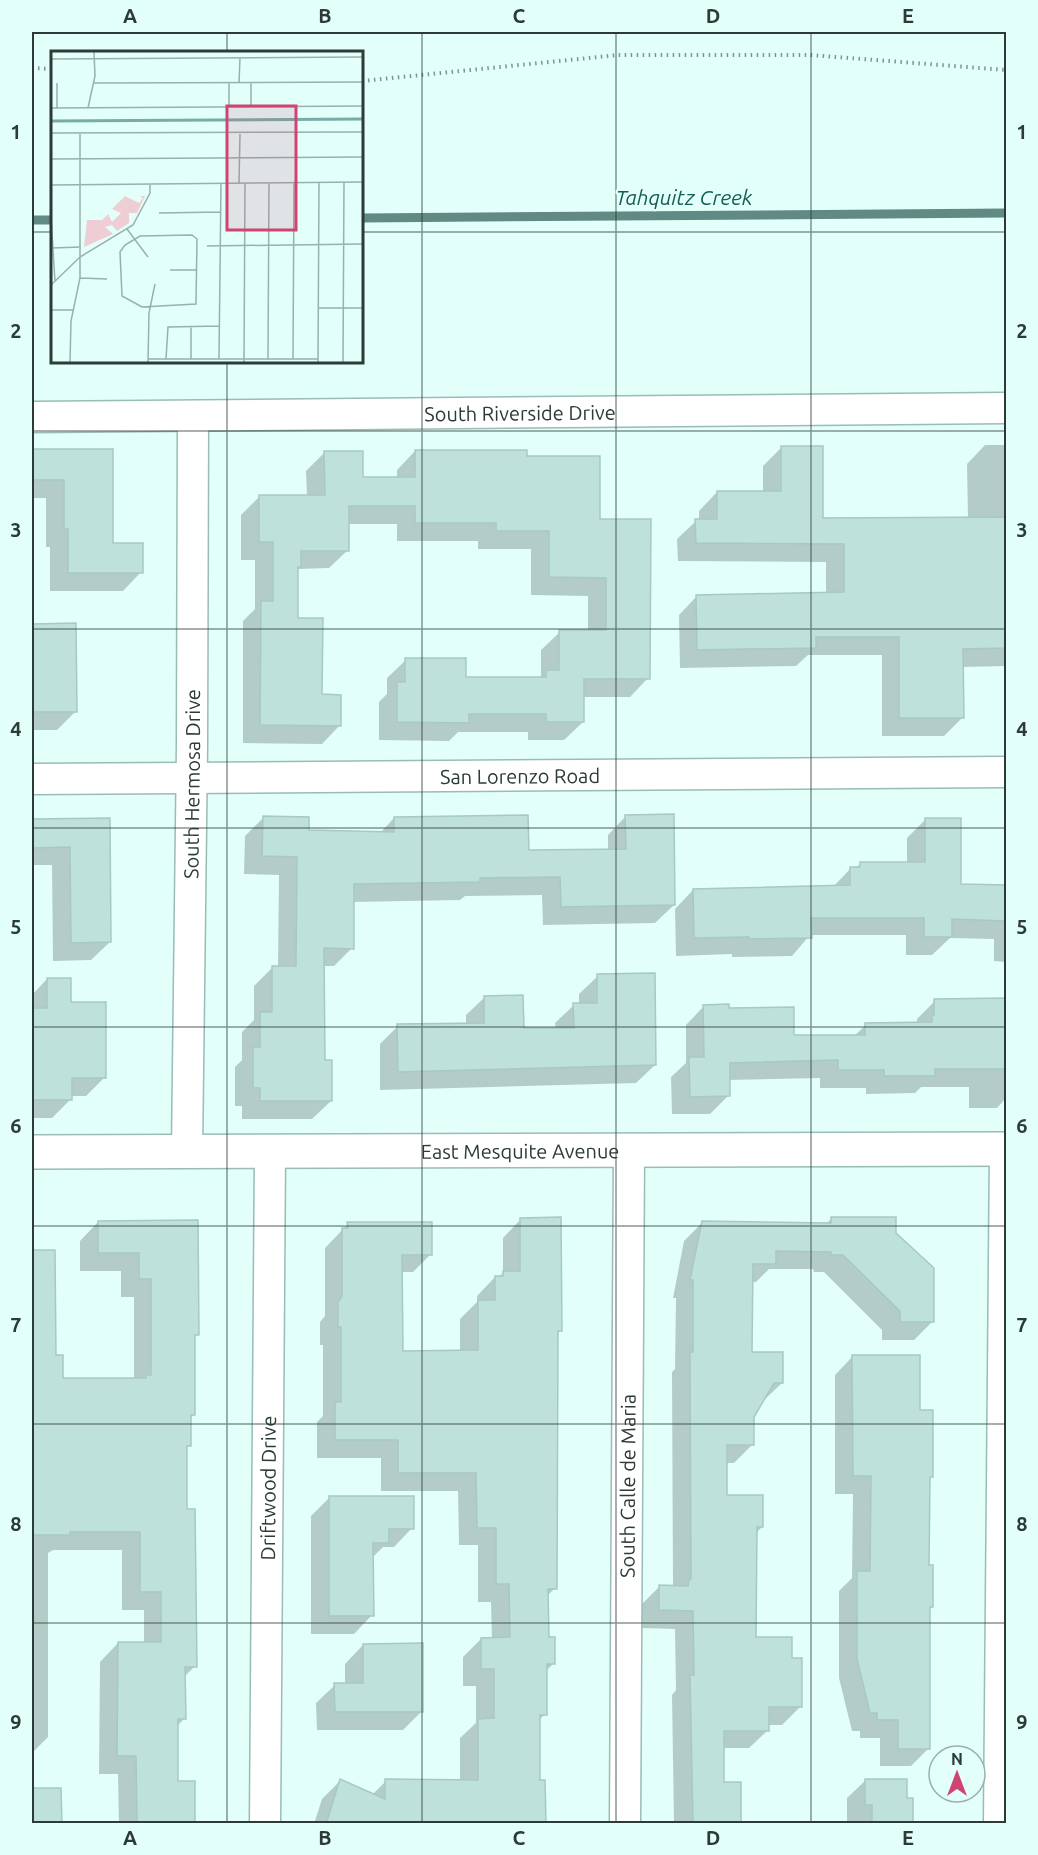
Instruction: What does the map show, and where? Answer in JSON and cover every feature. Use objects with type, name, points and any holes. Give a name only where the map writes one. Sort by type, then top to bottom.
[{"type":"street","name":"South Riverside Drive","points":[[32,417],[1006,408]]},
{"type":"street","name":"South Hermosa Drive","points":[[187,1152],[192,778],[193,416]]},
{"type":"street","name":"San Lorenzo Road","points":[[32,779],[1006,772]]},
{"type":"street","name":"East Mesquite Avenue","points":[[32,1152],[1006,1149]]},
{"type":"street","points":[[999,1824],[1006,1149]]},
{"type":"street","name":"Driftwood Drive","points":[[265,1824],[270,1151]]},
{"type":"street","name":"South Calle de Maria","points":[[625,1824],[629,1151]]},
{"type":"path","points":[[363,81],[618,55],[810,55],[1006,70]]},
{"type":"path","points":[[32,68],[51,69]]},
{"type":"building","points":[[781,446],[823,446],[823,518],[1006,517],[1006,648],[963,649],[964,718],[899,718],[899,637],[816,637],[816,648],[697,650],[696,595],[844,592],[844,544],[696,543],[695,519],[717,519],[717,491],[781,491]]},
{"type":"building","points":[[32,449],[113,449],[113,543],[143,543],[143,573],[68,573],[68,529],[64,529],[64,480],[32,480]]},
{"type":"building","points":[[415,450],[527,450],[527,456],[600,456],[600,519],[651,519],[650,679],[584,679],[584,722],[546,722],[546,714],[469,714],[469,723],[397,722],[397,682],[405,682],[405,658],[466,658],[466,677],[546,677],[546,670],[559,670],[559,630],[606,630],[606,578],[549,577],[549,531],[496,531],[496,523],[415,523],[415,506],[349,506],[349,551],[301,551],[301,567],[298,567],[298,618],[323,618],[322,694],[341,695],[341,726],[260,725],[261,601],[273,601],[273,542],[259,542],[259,495],[325,495],[324,451],[363,451],[363,477],[415,477]]},
{"type":"building","points":[[76,623],[77,712],[32,712],[32,624]]},
{"type":"building","points":[[674,814],[675,905],[561,907],[560,877],[480,878],[480,882],[354,884],[354,949],[324,948],[325,1060],[332,1060],[332,1101],[260,1101],[260,1088],[253,1088],[253,1047],[260,1047],[260,1012],[272,1012],[272,966],[296,966],[297,857],[262,856],[263,816],[309,817],[309,830],[394,832],[394,817],[528,815],[529,850],[626,849],[625,815]]},
{"type":"building","points":[[110,818],[111,942],[71,943],[70,847],[32,848],[32,819]]},
{"type":"building","points":[[925,818],[961,818],[961,884],[1006,885],[1006,921],[952,919],[952,937],[924,937],[924,918],[811,918],[812,938],[694,938],[693,889],[850,885],[850,867],[860,867],[860,862],[925,862]]},
{"type":"building","points":[[655,973],[656,1065],[398,1072],[397,1024],[484,1023],[484,996],[523,995],[524,1028],[574,1028],[573,1003],[597,1003],[597,974]]},
{"type":"building","points":[[47,978],[71,978],[71,1002],[106,1002],[106,1078],[72,1078],[72,1100],[32,1100],[32,1008],[47,1008]]},
{"type":"building","points":[[1006,998],[1006,1069],[935,1069],[935,1076],[884,1076],[884,1070],[838,1070],[838,1060],[730,1063],[730,1096],[690,1097],[689,1057],[704,1057],[703,1005],[729,1004],[729,1008],[794,1007],[794,1035],[865,1035],[865,1023],[932,1022],[934,999]]},
{"type":"building","points":[[561,1217],[562,1331],[558,1331],[557,1589],[548,1589],[549,1637],[555,1637],[555,1664],[547,1664],[547,1715],[540,1715],[540,1780],[545,1780],[546,1824],[326,1824],[340,1779],[385,1799],[385,1779],[478,1780],[478,1719],[494,1718],[494,1669],[481,1669],[481,1638],[510,1637],[509,1584],[496,1584],[496,1528],[477,1528],[476,1473],[398,1473],[398,1440],[335,1440],[335,1402],[341,1402],[341,1327],[338,1327],[338,1302],[342,1296],[342,1228],[348,1228],[347,1222],[432,1222],[432,1255],[402,1255],[403,1351],[478,1350],[478,1300],[495,1300],[495,1276],[503,1276],[503,1271],[520,1271],[520,1218]]},
{"type":"building","points":[[831,1217],[896,1217],[896,1233],[934,1268],[934,1322],[900,1322],[900,1311],[843,1255],[831,1255],[831,1252],[776,1251],[776,1264],[753,1264],[752,1352],[783,1352],[783,1383],[774,1383],[754,1417],[754,1445],[727,1445],[727,1495],[763,1495],[763,1527],[757,1527],[756,1637],[792,1637],[792,1658],[802,1658],[802,1707],[769,1707],[769,1731],[724,1731],[724,1782],[741,1782],[741,1824],[693,1824],[690,1675],[694,1675],[693,1611],[659,1610],[659,1585],[688,1586],[689,1579],[691,1579],[690,1352],[693,1352],[693,1280],[690,1280],[702,1221],[831,1223]]},
{"type":"building","points":[[198,1220],[199,1335],[195,1335],[195,1415],[191,1415],[191,1446],[187,1446],[187,1509],[195,1509],[197,1667],[185,1667],[186,1719],[178,1719],[178,1781],[195,1781],[195,1824],[137,1824],[136,1756],[117,1756],[118,1642],[161,1642],[161,1592],[140,1592],[140,1532],[70,1532],[70,1535],[32,1535],[32,1250],[55,1250],[56,1355],[63,1355],[63,1378],[146,1378],[146,1375],[151,1375],[151,1279],[139,1279],[139,1253],[98,1253],[98,1221]]},
{"type":"building","points":[[852,1355],[920,1355],[920,1410],[933,1410],[929,1565],[933,1565],[933,1607],[930,1607],[930,1744],[927,1744],[927,1749],[898,1749],[898,1720],[877,1720],[877,1713],[870,1713],[857,1659],[857,1571],[870,1571],[871,1476],[853,1476]]},
{"type":"building","points":[[329,1496],[414,1496],[414,1529],[389,1529],[389,1543],[373,1543],[374,1616],[329,1616]]},
{"type":"building","points":[[423,1643],[423,1712],[335,1712],[334,1683],[363,1683],[363,1644]]},
{"type":"building","points":[[865,1779],[907,1779],[907,1798],[913,1798],[913,1824],[872,1824],[872,1805],[865,1805]]},
{"type":"building","points":[[32,1788],[61,1788],[62,1824],[32,1824]]},
{"type":"waterway","name":"Tahquitz Creek","points":[[363,218],[1006,213]]},
{"type":"waterway","name":"Tahquitz Creek","points":[[32,220],[51,220]]}]
